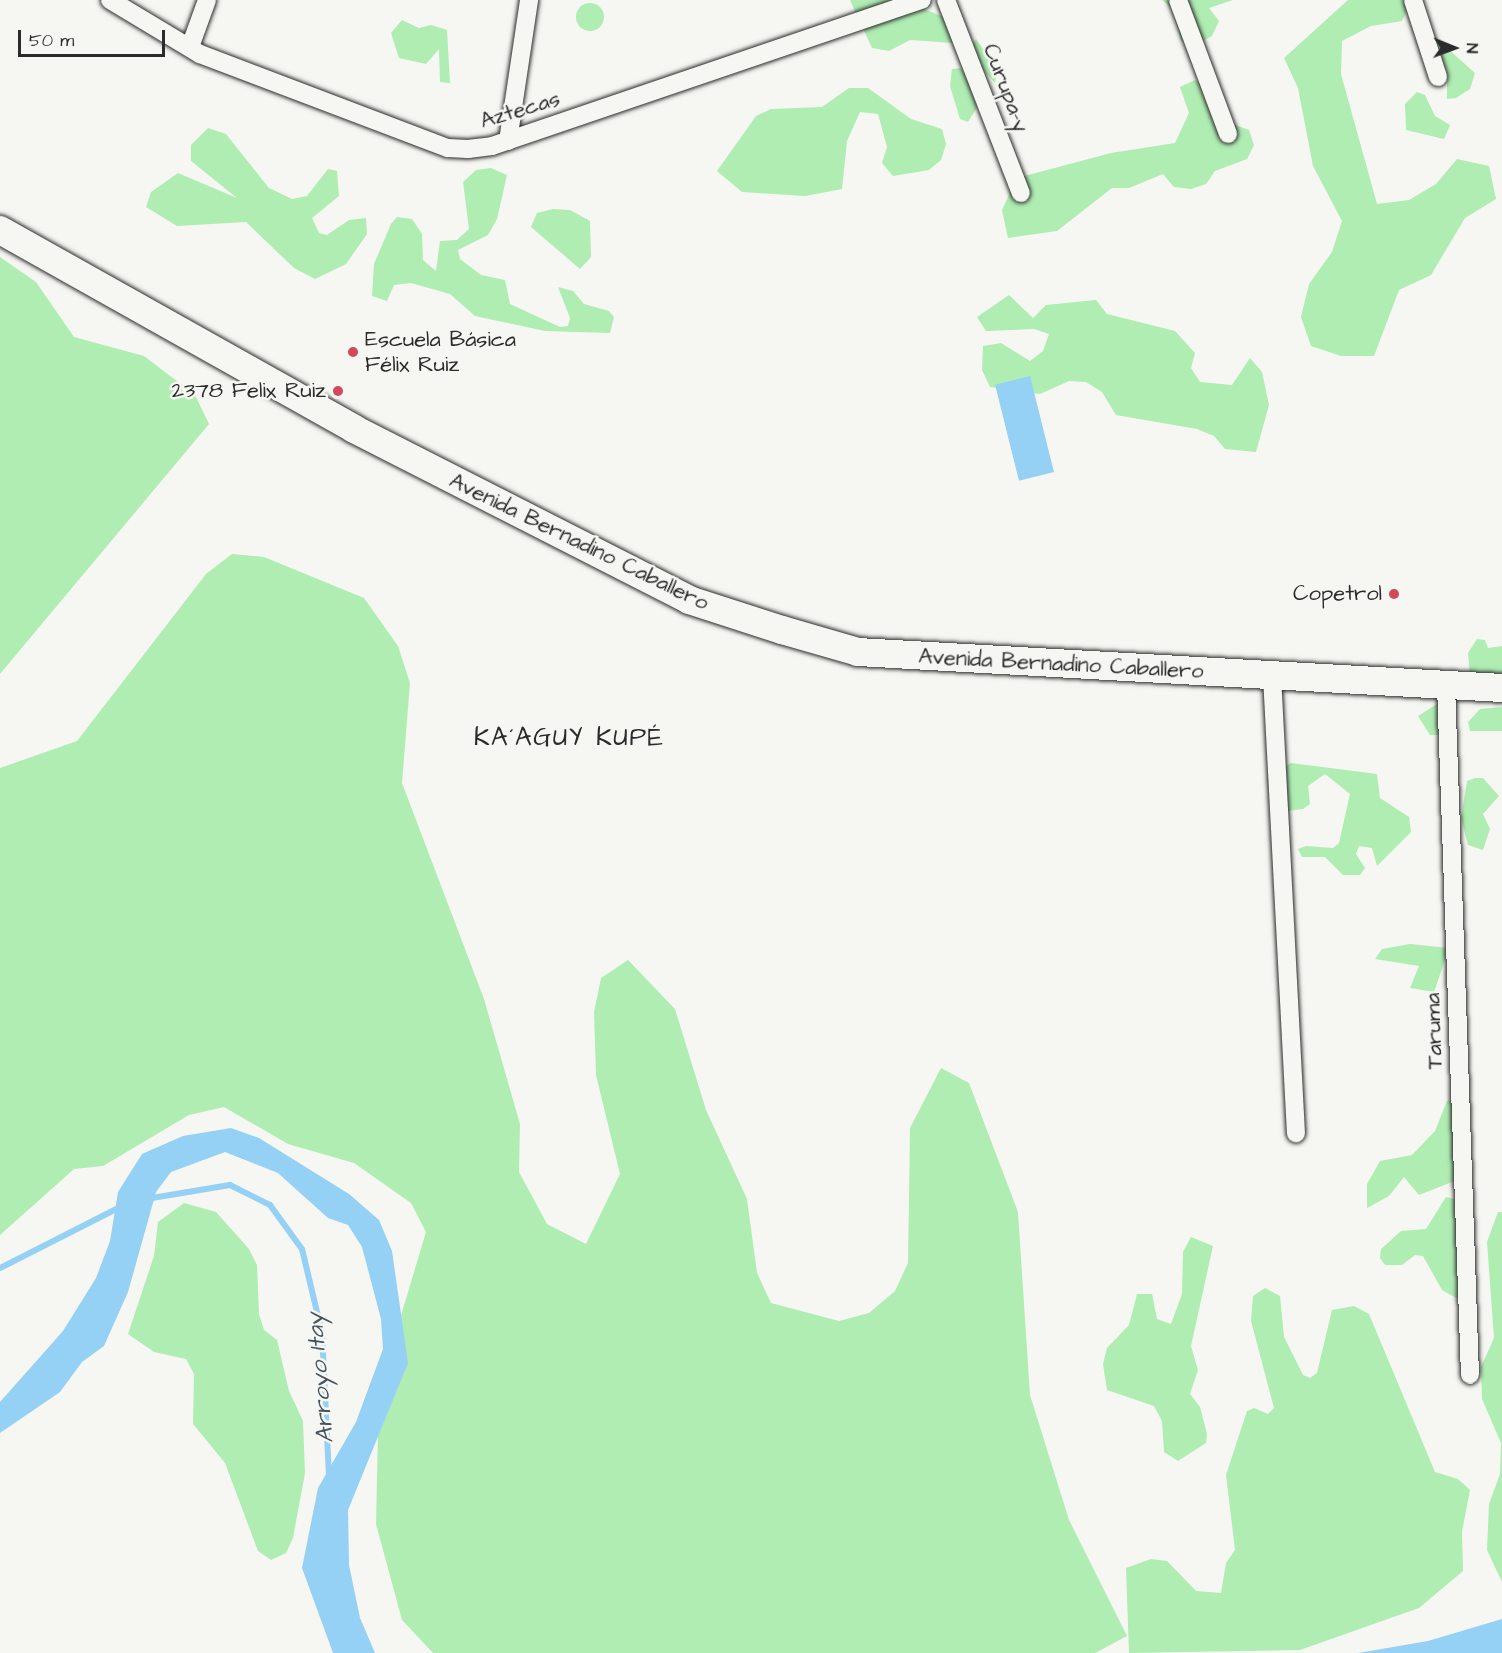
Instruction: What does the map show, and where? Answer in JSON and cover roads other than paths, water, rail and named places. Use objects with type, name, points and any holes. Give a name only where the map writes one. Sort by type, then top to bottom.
[{"type":"main road","name":"Avenida Bernadino Caballero","points":[[0,230],[354,429],[689,600],[858,652],[1502,688]]},
{"type":"street","name":"Aztecas","points":[[110,0],[190,47],[448,148],[508,141],[922,0]]},
{"type":"street","points":[[190,47],[207,0]]},
{"type":"street","points":[[508,141],[530,0]]},
{"type":"street","name":"Curupa-y","points":[[946,0],[1021,194]]},
{"type":"street","points":[[1178,0],[1228,134]]},
{"type":"street","points":[[1413,0],[1438,77]]},
{"type":"street","points":[[1272,676],[1296,1133]]},
{"type":"street","name":"Taruma","points":[[1446,685],[1470,1375]]},
{"type":"water","points":[[1030,376],[1054,472],[1019,481],[995,385]]},
{"type":"water","points":[[231,1128],[259,1138],[349,1194],[379,1220],[392,1251],[408,1363],[348,1510],[349,1565],[360,1618],[375,1653],[333,1653],[302,1568],[318,1488],[356,1422],[383,1349],[381,1319],[362,1247],[348,1225],[328,1218],[278,1173],[225,1152],[171,1172],[156,1192],[128,1292],[104,1346],[82,1362],[60,1392],[0,1433],[0,1402],[63,1331],[96,1278],[110,1241],[118,1192],[142,1154],[183,1136]]},
{"type":"water","points":[[1502,1619],[1502,1653],[1358,1653],[1428,1641]]},
{"type":"waterway","name":"Arroyo Itay","points":[[146,1199],[230,1185],[270,1205],[302,1249],[322,1333],[329,1474]]},
{"type":"waterway","name":"Arroyo Itay","points":[[0,1268],[122,1206]]},
{"type":"place","name":"Escuela Básica Félix Ruiz","points":[[353,352]]},
{"type":"place","name":"2378 Felix Ruiz","points":[[338,391]]},
{"type":"place","name":"Copetrol","points":[[1394,594]]},
{"type":"district","name":"KA´AGUY KUPÉ","points":[[569,738]]}]
